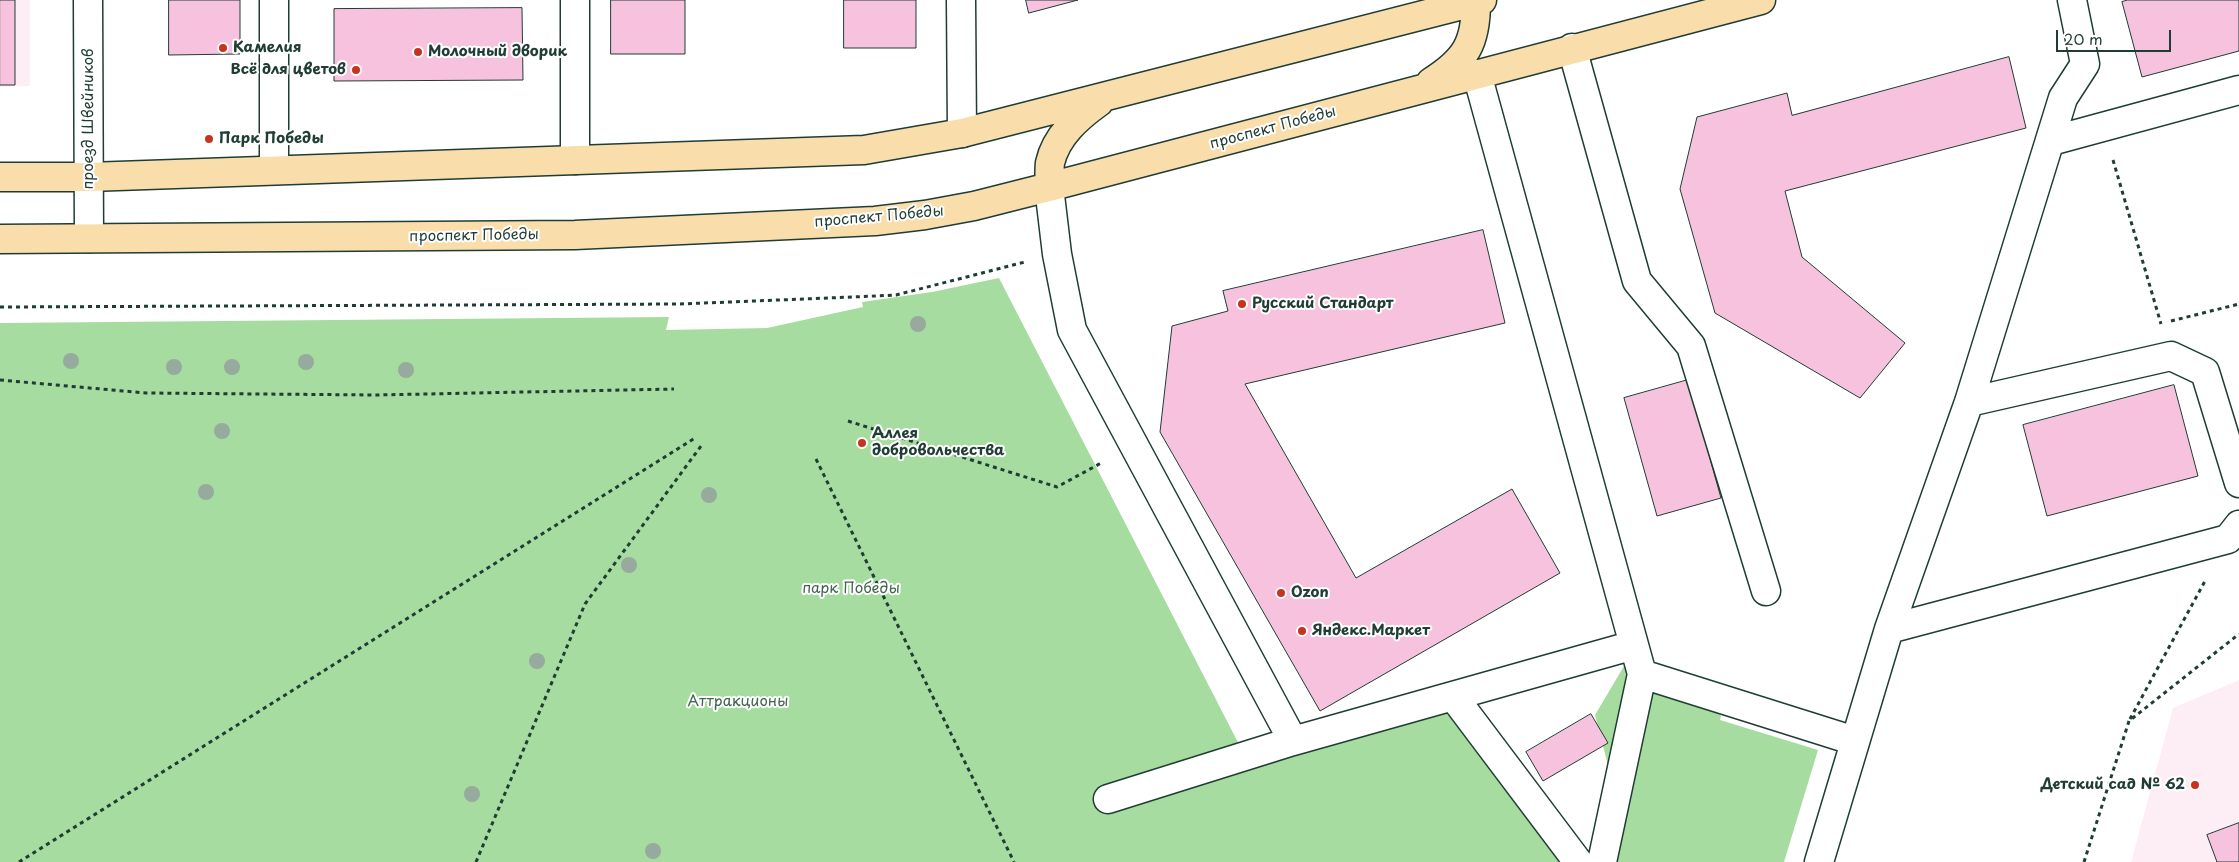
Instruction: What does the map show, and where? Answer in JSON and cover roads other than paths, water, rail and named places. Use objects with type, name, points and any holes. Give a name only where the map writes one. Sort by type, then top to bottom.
[{"type":"main road","points":[[0,177],[89,177],[864,150],[962,133],[1478,0],[1476,26],[1468,49],[1451,70],[1422,89]]},
{"type":"main road","name":"проспект Победы","points":[[0,239],[575,235],[874,221],[925,215],[1049,187],[1572,48],[1761,0]]},
{"type":"main road","points":[[1049,187],[1050,163],[1062,138],[1077,117],[1106,96]]},
{"type":"street","name":"проезд Швейников","points":[[88,0],[89,238]]},
{"type":"street","points":[[274,0],[274,170]]},
{"type":"street","points":[[575,0],[575,160]]},
{"type":"street","points":[[961,0],[962,133]]},
{"type":"street","points":[[1819,862],[1889,629],[1969,402],[2063,98],[2085,64],[2072,0]]},
{"type":"street","points":[[1572,48],[1637,281],[1691,346],[1766,591]]},
{"type":"street","points":[[1477,74],[1642,674],[1602,862]]},
{"type":"street","points":[[2050,141],[2239,90]]},
{"type":"street","points":[[1049,187],[1057,254],[1072,330],[1293,741]]},
{"type":"street","points":[[1969,402],[2171,356],[2205,372],[2239,483]]},
{"type":"street","points":[[1889,629],[2234,532]]},
{"type":"street","points":[[1108,799],[1293,741],[1634,645]]},
{"type":"street","points":[[1642,674],[1855,741]]},
{"type":"street","points":[[1453,696],[1578,862]]},
{"type":"place","name":"Камелия","points":[[223,48]]},
{"type":"place","name":"Молочный дворик","points":[[418,52]]},
{"type":"place","name":"Всё для цветов","points":[[356,70]]},
{"type":"place","name":"Парк Победы","points":[[209,139]]},
{"type":"place","name":"Русский Стандарт","points":[[1242,304]]},
{"type":"place","name":"Аллея добровольчества","points":[[862,443]]},
{"type":"place","name":"Ozon","points":[[1281,593]]},
{"type":"place","name":"Яндекс.Маркет","points":[[1302,631]]},
{"type":"place","name":"Детский сад № 62","points":[[2195,785]]},
{"type":"park label","name":"парк Победы","points":[[851,589]]},
{"type":"park label","name":"Аттракционы","points":[[738,702]]}]
